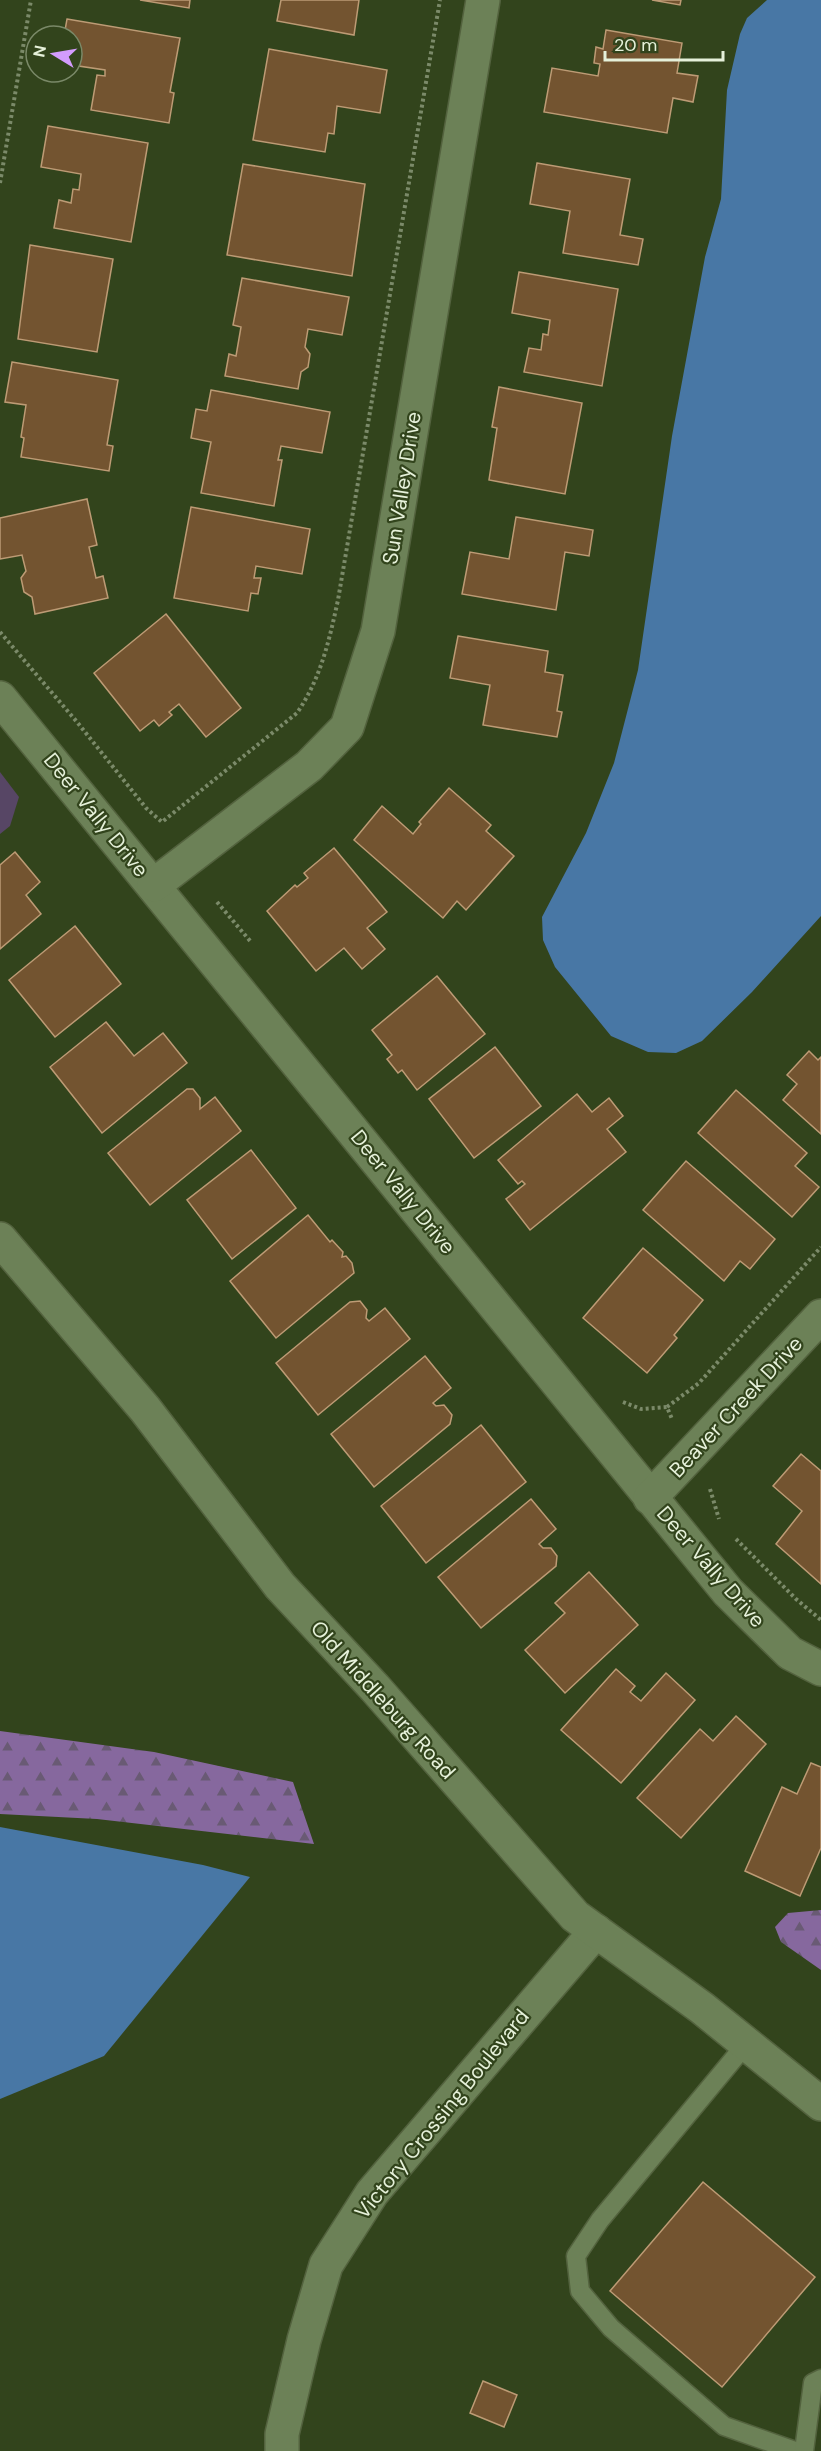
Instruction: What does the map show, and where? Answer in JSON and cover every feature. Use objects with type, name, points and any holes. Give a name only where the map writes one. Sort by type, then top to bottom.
[{"type":"street","name":"Sun Valley Drive","points":[[154,885],[309,766],[347,727],[378,631],[483,0]]},
{"type":"street","name":"Deer Vally Drive","points":[[0,698],[728,1592],[790,1653],[821,1669]]},
{"type":"street","name":"Old Middleburg Road","points":[[0,1239],[145,1409],[280,1586],[375,1688],[575,1916],[702,2008],[821,2104]]},
{"type":"street","name":"Beaver Creek Drive","points":[[650,1498],[821,1316]]},
{"type":"street","name":"Victory Crossing Boulevard","points":[[282,2451],[282,2434],[304,2340],[326,2265],[372,2193],[596,1931]]},
{"type":"lane","points":[[746,2044],[600,2220],[576,2256],[580,2291],[611,2328],[724,2426],[795,2451]]},
{"type":"lane","points":[[804,2451],[813,2383],[821,2379]]},
{"type":"path","points":[[0,183],[31,0]]},
{"type":"path","points":[[252,944],[226,910],[202,888],[155,830],[297,713],[312,691],[323,666],[338,600],[440,0]]},
{"type":"path","points":[[0,632],[77,722],[146,808],[162,822]]},
{"type":"path","points":[[620,1400],[641,1409],[667,1407],[679,1401],[699,1383],[821,1247]]},
{"type":"path","points":[[667,1407],[709,1487],[724,1526]]},
{"type":"path","points":[[729,1532],[821,1620]]},
{"type":"green space","points":[[0,1731],[154,1752],[293,1782],[314,1844],[97,1819],[0,1814]]},
{"type":"green space","points":[[821,1910],[821,1970],[781,1942],[775,1927],[788,1913]]},
{"type":"shaded area","points":[[0,772],[19,797],[10,826],[0,834]]},
{"type":"water","points":[[767,0],[821,0],[821,916],[752,992],[702,1041],[676,1053],[648,1052],[611,1036],[555,967],[543,940],[542,917],[586,833],[614,763],[638,670],[672,436],[705,257],[721,199],[727,90],[740,34],[747,18]]},
{"type":"water","points":[[0,1827],[203,1865],[250,1877],[104,2056],[0,2099]]},
{"type":"building","points":[[140,0],[190,0],[189,8]]},
{"type":"building","points":[[281,0],[359,0],[354,35],[277,21]]},
{"type":"building","points":[[652,0],[681,0],[680,5]]},
{"type":"building","points":[[67,19],[180,38],[170,92],[174,93],[169,123],[91,110],[97,75],[105,76],[105,70],[84,67],[84,24],[66,24]]},
{"type":"building","points":[[606,30],[682,43],[677,73],[698,76],[693,102],[673,98],[667,133],[544,112],[552,68],[598,76],[600,64],[594,63],[596,47],[603,49]]},
{"type":"building","points":[[269,49],[387,70],[380,113],[337,106],[334,134],[328,133],[325,152],[253,140]]},
{"type":"building","points":[[48,126],[148,143],[131,242],[54,228],[59,200],[71,203],[73,189],[79,190],[81,174],[41,167]]},
{"type":"building","points":[[537,163],[630,179],[620,235],[643,239],[638,265],[563,253],[570,211],[530,204]]},
{"type":"building","points":[[243,164],[365,184],[352,276],[227,255]]},
{"type":"building","points":[[30,245],[113,259],[97,352],[18,339]]},
{"type":"building","points":[[519,272],[618,289],[602,386],[524,372],[529,348],[541,350],[543,334],[548,335],[550,320],[512,313]]},
{"type":"building","points":[[242,278],[349,297],[342,335],[308,329],[305,347],[310,354],[308,367],[301,372],[298,389],[225,376],[229,354],[236,356],[241,327],[233,325]]},
{"type":"building","points":[[12,362],[118,380],[107,445],[113,446],[109,471],[21,457],[24,438],[21,437],[26,405],[5,402]]},
{"type":"building","points":[[499,387],[582,403],[565,494],[489,480],[497,428],[492,427]]},
{"type":"building","points":[[211,390],[330,412],[322,453],[281,446],[278,460],[282,460],[274,506],[201,493],[211,442],[191,438],[196,409],[207,411]]},
{"type":"building","points":[[87,499],[97,545],[89,547],[96,578],[103,576],[108,598],[35,614],[32,597],[24,592],[21,578],[26,571],[22,555],[0,559],[0,518]]},
{"type":"building","points":[[191,507],[310,529],[302,574],[256,566],[254,578],[261,578],[258,594],[251,593],[248,611],[174,598]]},
{"type":"building","points":[[516,517],[593,530],[589,556],[565,552],[556,610],[462,594],[470,552],[509,559]]},
{"type":"building","points":[[166,614],[241,708],[206,737],[179,704],[169,712],[172,715],[159,726],[154,720],[140,731],[94,673]]},
{"type":"building","points":[[458,636],[548,651],[545,672],[563,675],[557,711],[562,712],[557,737],[483,725],[490,685],[450,678]]},
{"type":"building","points":[[449,788],[491,825],[486,831],[514,856],[466,910],[457,901],[443,918],[354,840],[382,806],[413,834],[421,824],[419,822]]},
{"type":"building","points":[[334,848],[387,912],[367,928],[385,949],[362,969],[344,948],[316,971],[267,911],[295,885],[297,887],[308,878],[304,873]]},
{"type":"building","points":[[15,852],[40,882],[26,895],[41,914],[0,949],[0,865]]},
{"type":"building","points":[[75,926],[121,984],[55,1037],[9,980]]},
{"type":"building","points":[[437,976],[485,1034],[417,1090],[402,1070],[398,1073],[387,1059],[392,1055],[372,1030]]},
{"type":"building","points":[[106,1022],[134,1056],[163,1033],[187,1063],[102,1133],[50,1067]]},
{"type":"building","points":[[495,1047],[541,1106],[474,1158],[429,1099]]},
{"type":"building","points":[[809,1051],[818,1060],[821,1057],[821,1134],[783,1100],[797,1084],[787,1075]]},
{"type":"building","points":[[187,1089],[193,1089],[200,1098],[200,1109],[215,1097],[241,1131],[150,1205],[108,1153]]},
{"type":"building","points":[[736,1090],[807,1153],[795,1166],[819,1187],[792,1217],[698,1133]]},
{"type":"building","points":[[577,1094],[592,1112],[609,1098],[623,1116],[607,1129],[626,1152],[530,1230],[506,1199],[525,1184],[522,1181],[518,1184],[498,1160]]},
{"type":"building","points":[[251,1150],[296,1208],[232,1259],[187,1200]]},
{"type":"building","points":[[686,1161],[775,1239],[750,1269],[740,1261],[724,1281],[643,1210]]},
{"type":"building","points":[[308,1215],[330,1242],[332,1240],[343,1252],[342,1257],[346,1256],[352,1263],[354,1273],[276,1338],[230,1281]]},
{"type":"building","points":[[643,1248],[703,1300],[674,1335],[677,1338],[647,1373],[583,1318]]},
{"type":"building","points":[[360,1301],[367,1310],[366,1318],[369,1321],[385,1308],[410,1339],[318,1415],[276,1363],[350,1302]]},
{"type":"building","points":[[425,1356],[451,1388],[433,1403],[436,1406],[444,1405],[452,1415],[450,1424],[374,1487],[331,1434]]},
{"type":"building","points":[[481,1425],[526,1482],[426,1563],[381,1506]]},
{"type":"building","points":[[801,1454],[821,1471],[821,1584],[776,1544],[802,1511],[773,1486]]},
{"type":"building","points":[[531,1499],[556,1529],[539,1544],[543,1548],[551,1548],[557,1556],[556,1566],[481,1628],[438,1577]]},
{"type":"building","points":[[589,1572],[638,1625],[565,1693],[525,1650],[565,1613],[555,1603]]},
{"type":"building","points":[[616,1669],[635,1686],[630,1692],[641,1701],[666,1673],[695,1700],[621,1783],[561,1730]]},
{"type":"building","points":[[736,1716],[766,1744],[681,1838],[637,1798],[700,1729],[713,1741]]},
{"type":"building","points":[[811,1763],[821,1767],[821,1848],[800,1896],[745,1871],[782,1787],[797,1794]]},
{"type":"building","points":[[703,2182],[815,2277],[722,2387],[610,2291]]},
{"type":"building","points":[[483,2381],[517,2395],[504,2427],[470,2413]]}]
